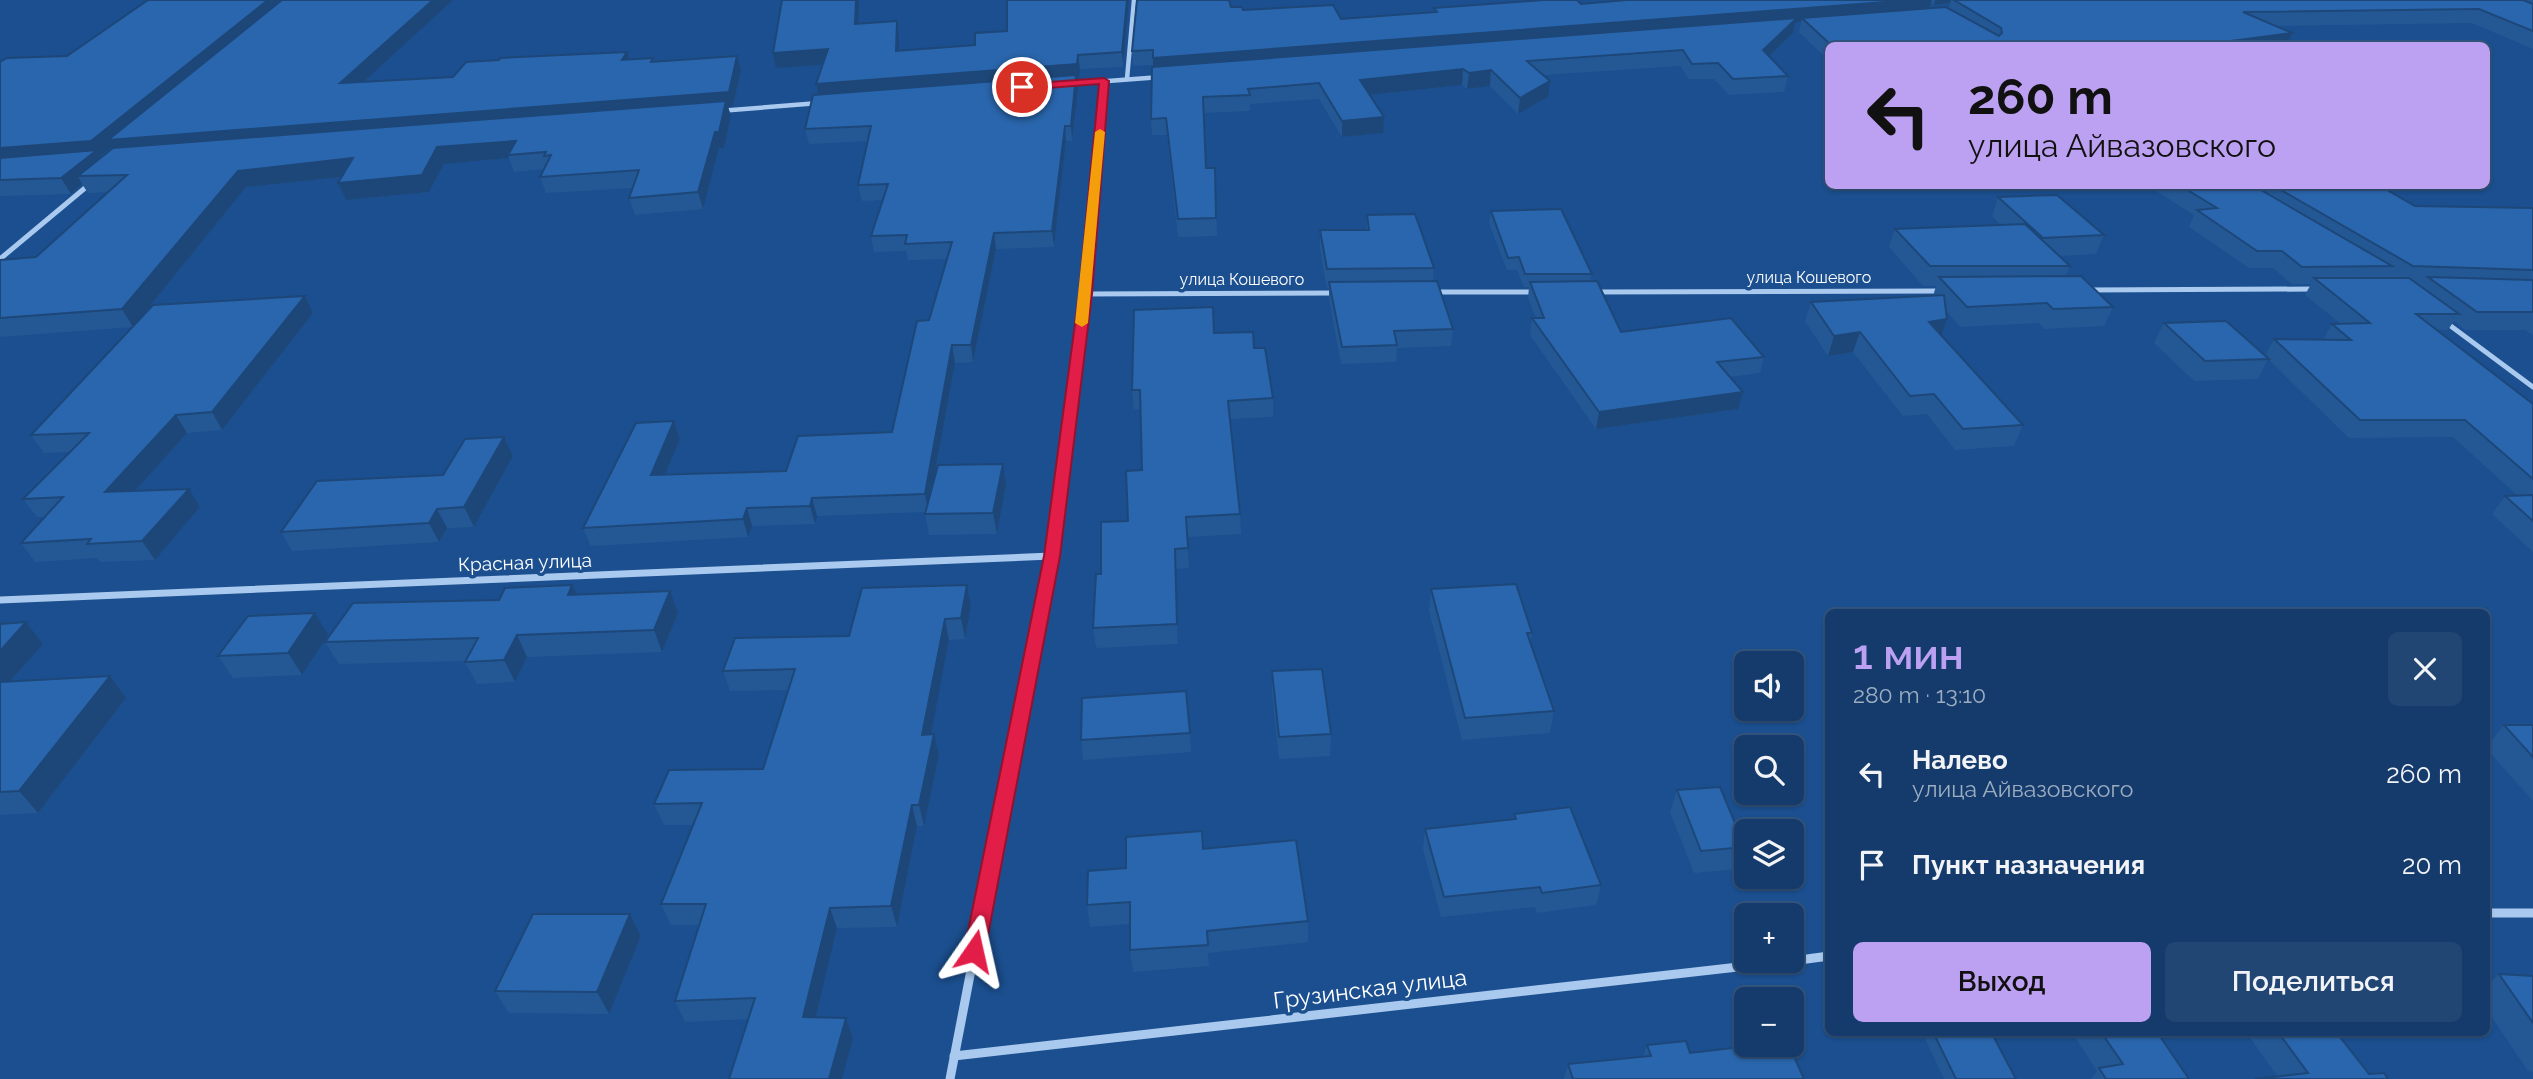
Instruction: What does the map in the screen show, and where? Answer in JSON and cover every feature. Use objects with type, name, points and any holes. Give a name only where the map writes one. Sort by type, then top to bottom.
[{"type":"street","points":[[1127,79],[1134,0]]},
{"type":"street","points":[[1062,84],[1168,76]]},
{"type":"street","points":[[950,1079],[1052,556],[1086,294],[1104,81]]},
{"type":"street","points":[[717,111],[827,103]]},
{"type":"street","points":[[0,259],[102,175]]},
{"type":"street","points":[[2080,290],[2317,289]]},
{"type":"street","name":"улица Кошевого","points":[[1590,292],[1954,290]]},
{"type":"street","points":[[1422,292],[1548,292]]},
{"type":"street","name":"улица Кошевого","points":[[1086,294],[1338,293]]},
{"type":"street","points":[[2434,313],[2533,387]]},
{"type":"street","name":"Красная улица","points":[[0,600],[1052,556]]},
{"type":"street","points":[[2490,913],[2533,913]]},
{"type":"street","name":"Грузинская улица","points":[[1804,959],[1825,957]]},
{"type":"street","name":"Грузинская улица","points":[[954,1056],[1734,967]]},
{"type":"building","points":[[148,0],[268,0],[91,141],[0,148],[0,62],[7,58],[67,56]]},
{"type":"building","points":[[282,0],[433,0],[340,83],[453,77],[466,62],[500,58],[627,52],[622,60],[653,58],[651,62],[737,56],[729,92],[108,140]]},
{"type":"building","points":[[782,0],[856,0],[855,24],[897,21],[896,51],[975,45],[975,33],[1007,31],[1007,0],[1127,0],[1122,52],[1078,55],[1077,64],[816,84],[828,49],[773,53]]},
{"type":"building","points":[[1137,0],[1229,0],[1231,7],[1242,7],[1243,10],[1333,5],[1341,19],[1437,12],[1434,8],[1544,0],[1577,0],[1581,4],[1627,0],[1911,0],[1153,58],[1153,50],[1132,51]]},
{"type":"building","points":[[1954,0],[2523,0],[2533,4],[2533,31],[2479,9],[2243,12],[2292,33],[2223,42],[1828,42],[1802,18],[1946,7],[1999,36],[2002,33],[2001,28]]},
{"type":"building","points":[[1797,18],[1763,50],[1788,76],[1733,79],[1718,63],[1692,64],[1683,50],[1527,61],[1550,81],[1520,98],[1491,70],[1469,73],[1463,69],[1360,80],[1384,117],[1342,121],[1319,83],[1248,89],[1250,95],[1203,97],[1206,168],[1215,168],[1216,218],[1178,219],[1166,118],[1151,119],[1152,67]]},
{"type":"building","points":[[1076,75],[1071,126],[1065,126],[1052,231],[994,233],[971,345],[952,345],[925,494],[812,498],[810,506],[747,508],[743,519],[583,528],[636,423],[674,421],[651,475],[786,471],[798,436],[892,432],[917,321],[929,320],[952,242],[905,244],[907,235],[871,236],[888,184],[858,185],[871,126],[805,129],[813,95]]},
{"type":"building","points":[[726,101],[719,132],[715,132],[698,192],[629,198],[639,170],[540,177],[551,155],[544,156],[546,152],[508,155],[516,141],[437,147],[422,175],[338,183],[353,158],[238,171],[122,309],[0,318],[0,260],[36,257],[127,175],[78,176],[113,148]]},
{"type":"building","points":[[97,150],[61,178],[0,180],[0,158]]},
{"type":"building","points":[[2186,189],[2259,189],[2392,266],[2302,267],[2282,251],[2257,251],[2197,210],[2217,208]]},
{"type":"building","points":[[2279,189],[2385,189],[2415,206],[2533,208],[2533,270],[2413,266]]},
{"type":"building","points":[[2057,195],[2104,235],[2043,238],[1998,197]]},
{"type":"building","points":[[1561,209],[1592,274],[1525,274],[1519,257],[1508,258],[1491,211]]},
{"type":"building","points":[[1415,214],[1434,268],[1327,269],[1320,230],[1369,230],[1367,215]]},
{"type":"building","points":[[2025,224],[2070,266],[1930,266],[1895,229]]},
{"type":"building","points":[[2081,276],[2113,307],[2053,309],[2047,303],[1967,307],[1939,277]]},
{"type":"building","points":[[2428,277],[2533,280],[2533,312],[2477,312]]},
{"type":"building","points":[[2314,278],[2409,278],[2459,314],[2416,314],[2533,404],[2533,479],[2465,420],[2360,420],[2274,339],[2351,340],[2332,324],[2370,323]]},
{"type":"building","points":[[1437,281],[1453,329],[1394,331],[1397,345],[1342,347],[1329,282]]},
{"type":"building","points":[[1597,281],[1621,332],[1731,318],[1764,357],[1717,362],[1743,392],[1599,412],[1532,318],[1544,318],[1530,282]]},
{"type":"building","points":[[1944,295],[1947,319],[1929,322],[2023,425],[1963,429],[1934,394],[1910,396],[1860,332],[1834,336],[1811,302]]},
{"type":"building","points":[[305,296],[212,412],[176,415],[105,492],[189,489],[142,541],[87,544],[91,539],[21,543],[63,497],[23,499],[89,433],[31,435],[153,305]]},
{"type":"building","points":[[1213,307],[1214,333],[1253,332],[1254,348],[1265,348],[1273,398],[1228,401],[1240,514],[1186,517],[1188,548],[1175,549],[1177,624],[1093,628],[1096,574],[1101,574],[1101,522],[1128,521],[1126,471],[1142,470],[1140,390],[1132,390],[1134,310]]},
{"type":"building","points":[[2226,321],[2269,359],[2205,361],[2164,323]]},
{"type":"building","points":[[504,437],[464,507],[437,509],[429,523],[281,532],[317,481],[443,475],[465,439]]},
{"type":"building","points":[[1003,464],[993,513],[925,514],[938,465]]},
{"type":"building","points":[[2533,495],[2533,521],[2505,496]]},
{"type":"building","points":[[1516,584],[1532,633],[1527,633],[1554,711],[1465,718],[1431,589]]},
{"type":"building","points":[[572,585],[568,595],[670,591],[654,630],[517,635],[504,660],[465,662],[478,638],[325,642],[353,603],[499,600],[505,588]]},
{"type":"building","points":[[967,585],[961,618],[945,619],[922,735],[934,734],[919,805],[912,805],[891,906],[830,908],[803,1017],[846,1018],[829,1079],[729,1079],[755,998],[675,1001],[706,904],[661,904],[702,803],[654,804],[669,770],[763,769],[795,669],[723,671],[735,638],[849,636],[862,588]]},
{"type":"building","points":[[315,613],[288,653],[218,656],[248,616]]},
{"type":"building","points":[[26,622],[0,651],[0,624]]},
{"type":"building","points":[[1322,669],[1331,734],[1279,737],[1272,671]]},
{"type":"building","points":[[110,676],[19,791],[0,792],[0,682]]},
{"type":"building","points":[[1186,691],[1190,733],[1081,740],[1082,698]]},
{"type":"building","points":[[2504,725],[2533,725],[2533,757]]},
{"type":"building","points":[[1720,787],[1734,821],[1734,848],[1701,851],[1677,790]]},
{"type":"building","points":[[1570,807],[1601,885],[1542,893],[1540,887],[1444,897],[1425,829],[1516,819],[1514,814]]},
{"type":"building","points":[[1202,831],[1203,849],[1296,840],[1308,921],[1207,931],[1208,945],[1130,950],[1130,902],[1087,905],[1088,871],[1126,868],[1126,837]]},
{"type":"building","points":[[533,914],[630,914],[597,992],[495,991]]},
{"type":"building","points":[[2499,974],[2533,976],[2533,1023]]},
{"type":"building","points":[[1935,1036],[1993,1036],[2016,1079],[1956,1079]]},
{"type":"building","points":[[2104,1036],[2160,1036],[2189,1079],[2106,1079],[2099,1068],[2123,1064]]},
{"type":"building","points":[[2281,1036],[2339,1036],[2369,1074],[2384,1073],[2388,1079],[2255,1079],[2308,1073]]},
{"type":"building","points":[[1686,1041],[1690,1053],[1734,1048],[1734,1057],[1794,1057],[1804,1079],[1573,1079],[1568,1064],[1651,1056],[1647,1045]]},
{"type":"slow traffic","points":[[1082,323],[1100,132]]},
{"type":"route","points":[[974,951],[1052,556],[1086,294],[1104,81],[1022,87]]}]
